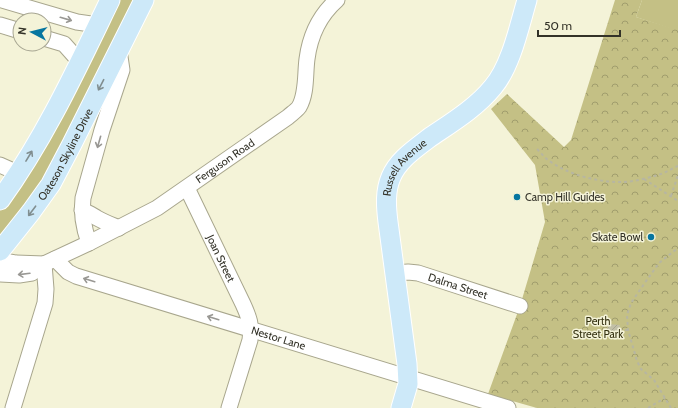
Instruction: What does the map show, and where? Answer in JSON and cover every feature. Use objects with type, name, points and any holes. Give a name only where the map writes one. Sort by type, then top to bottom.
[{"type":"main road","points":[[0,200],[28,158],[48,122],[80,62],[110,0]]},
{"type":"main road","name":"Oateson Skyline Drive","points":[[0,252],[31,212],[65,158],[144,0]]},
{"type":"main road","name":"Russell Avenue","points":[[402,408],[408,377],[407,357],[386,200],[391,176],[399,164],[410,153],[468,111],[483,99],[494,86],[507,65],[528,0]]},
{"type":"street","points":[[2,0],[77,22],[98,25]]},
{"type":"street","name":"Ferguson Road","points":[[0,274],[19,276],[32,273],[50,261],[157,208],[288,117],[298,107],[303,96],[307,57],[312,36],[321,17],[337,0]]},
{"type":"street","points":[[0,25],[12,29]]},
{"type":"street","points":[[52,40],[64,44],[80,62]]},
{"type":"street","name":"Oateson Skyline Drive","points":[[89,243],[82,204],[102,130],[122,70],[119,50]]},
{"type":"street","points":[[0,165],[18,173]]},
{"type":"street","name":"Joan Street","points":[[187,188],[247,313],[250,320],[251,329]]},
{"type":"street","points":[[82,210],[119,228]]},
{"type":"street","name":"Ferguson Road","points":[[0,260],[16,263],[50,261]]},
{"type":"street","points":[[13,408],[43,311],[50,261]]},
{"type":"street","name":"Nestor Lane","points":[[50,261],[76,276],[508,408]]},
{"type":"street","name":"Dalma Street","points":[[395,273],[418,273],[520,306]]},
{"type":"street","points":[[228,408],[250,340],[251,329]]},
{"type":"path","points":[[537,149],[549,160],[566,170],[601,180],[625,182],[659,174],[678,166]]},
{"type":"path","points":[[671,196],[678,175]]},
{"type":"path","points":[[644,178],[678,201]]},
{"type":"path","points":[[671,408],[654,380],[641,369],[637,362],[628,330],[627,315],[631,303],[659,263],[678,248]]},
{"type":"path","points":[[619,330],[628,330]]},
{"type":"path","points":[[648,408],[665,398]]},
{"type":"green space","points":[[114,0],[140,0],[74,132],[0,246],[0,204]]},
{"type":"green space","name":"Perth Street Park","points":[[615,0],[642,0],[636,17],[678,30],[678,408],[537,408],[488,394],[520,306],[545,222],[535,165],[491,109],[507,94],[564,147],[571,140]]},
{"type":"green space","points":[[642,0],[678,0],[678,31],[636,17]]},
{"type":"building","points":[[608,324],[620,325],[619,334],[607,333]]},
{"type":"place","name":"Camp Hill Guides","points":[[517,197]]},
{"type":"place","name":"Skate Bowl","points":[[651,237]]}]
